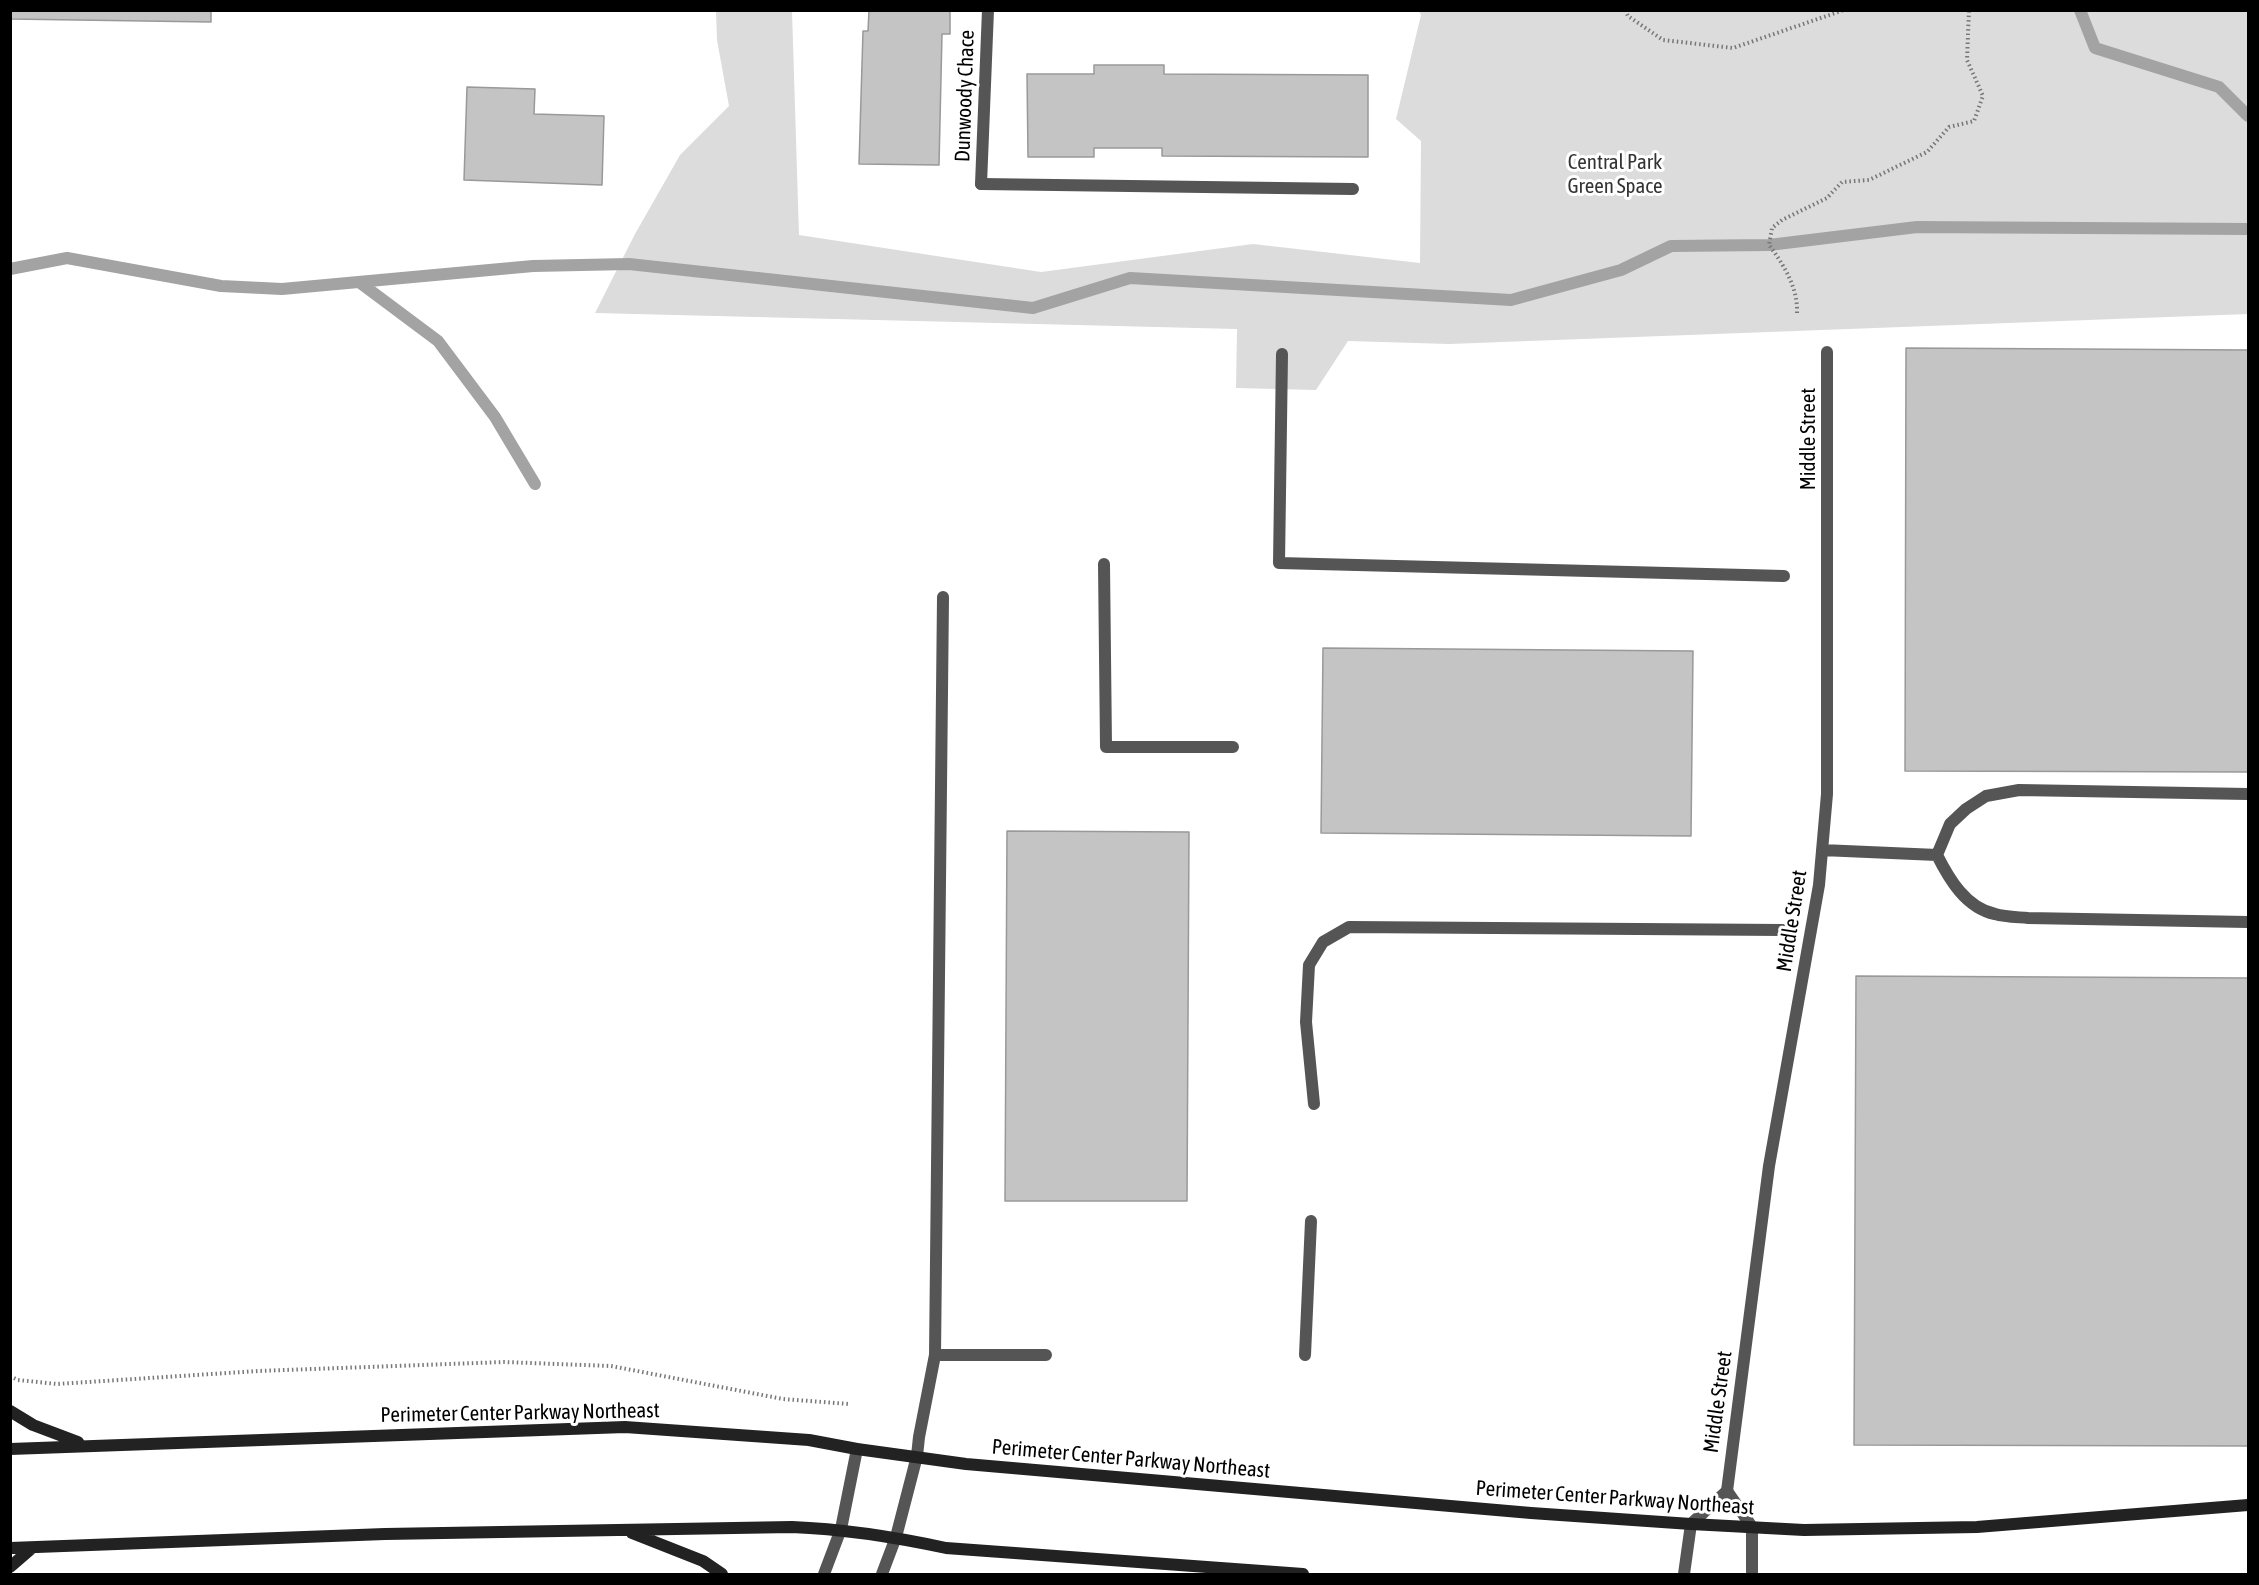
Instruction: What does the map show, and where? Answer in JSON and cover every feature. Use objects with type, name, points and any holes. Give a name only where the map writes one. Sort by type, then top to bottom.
[{"type":"main road","points":[[10,1411],[55,1435],[88,1445]]},
{"type":"main road","name":"Perimeter Center Parkway Northeast","points":[[10,1449],[625,1427],[808,1440],[966,1464],[1531,1513],[1804,1530],[1977,1527],[2248,1506]]},
{"type":"main road","points":[[10,1548],[385,1534],[792,1527],[841,1529],[896,1537],[946,1548],[1303,1575]]},
{"type":"main road","points":[[625,1530],[704,1561],[722,1575]]},
{"type":"main road","points":[[10,1567],[32,1548]]},
{"type":"street","name":"Dunwoody Chace","points":[[988,10],[981,184],[1353,189]]},
{"type":"street","name":"Middle Street","points":[[1727,1491],[1769,1166],[1819,885],[1827,794],[1827,352]]},
{"type":"street","points":[[1281,354],[1279,563],[1784,576]]},
{"type":"street","points":[[1104,564],[1106,747],[1233,747]]},
{"type":"street","points":[[882,1575],[896,1537],[917,1456],[935,1355],[943,597]]},
{"type":"street","points":[[2248,794],[2019,790],[1986,796],[1966,809],[1950,824],[1937,855],[1950,881],[1962,894],[1992,914],[2028,918],[2248,922]]},
{"type":"street","points":[[1822,850],[1937,855]]},
{"type":"street","points":[[1314,1104],[1306,1022],[1309,965],[1323,942],[1348,927],[1783,930]]},
{"type":"street","points":[[1305,1355],[1311,1221]]},
{"type":"street","points":[[935,1355],[1046,1355]]},
{"type":"street","points":[[824,1575],[841,1529],[858,1449]]},
{"type":"street","points":[[1684,1575],[1691,1524],[1727,1491],[1752,1527],[1752,1575]]},
{"type":"path","points":[[1625,10],[1628,16],[1663,40],[1733,48],[1844,10]]},
{"type":"path","points":[[1797,313],[1798,302],[1784,265],[1769,245],[1772,228],[1782,220],[1827,198],[1842,182],[1869,180],[1927,152],[1949,127],[1974,121],[1983,96],[1966,60],[1969,10]]},
{"type":"path","points":[[10,1376],[18,1380],[57,1384],[269,1370],[504,1362],[611,1366],[783,1399],[849,1404]]},
{"type":"green space","name":"Central Park Green Space","points":[[716,11],[792,11],[799,235],[1041,272],[1253,244],[1420,263],[1421,141],[1396,119],[1421,15],[1419,11],[2248,11],[2248,314],[1449,344],[1348,341],[1316,390],[1236,388],[1237,329],[595,313],[635,234],[680,155],[729,106],[717,40]]},
{"type":"building","points":[[10,10],[211,10],[211,22],[10,19]]},
{"type":"building","points":[[869,10],[950,10],[950,34],[942,34],[939,165],[859,164],[863,31],[868,31]]},
{"type":"building","points":[[1094,65],[1164,65],[1164,74],[1368,75],[1368,157],[1162,156],[1162,148],[1094,148],[1094,157],[1028,157],[1027,74],[1094,74]]},
{"type":"building","points":[[467,87],[535,89],[534,114],[604,116],[602,185],[464,180]]},
{"type":"building","points":[[1906,348],[2248,350],[2248,772],[1905,771]]},
{"type":"building","points":[[1323,648],[1693,651],[1691,836],[1321,833]]},
{"type":"building","points":[[1007,831],[1189,832],[1187,1201],[1005,1201]]},
{"type":"building","points":[[1856,976],[2248,978],[2248,1446],[1854,1445]]},
{"type":"waterway","points":[[2080,10],[2095,48],[2219,87],[2248,116]]},
{"type":"waterway","points":[[10,269],[67,258],[221,286],[282,289],[533,266],[629,264],[1033,308],[1130,278],[1511,300],[1621,270],[1671,246],[1769,245],[1917,227],[2248,229]]},
{"type":"waterway","points":[[359,282],[438,341],[495,417],[535,484]]}]
